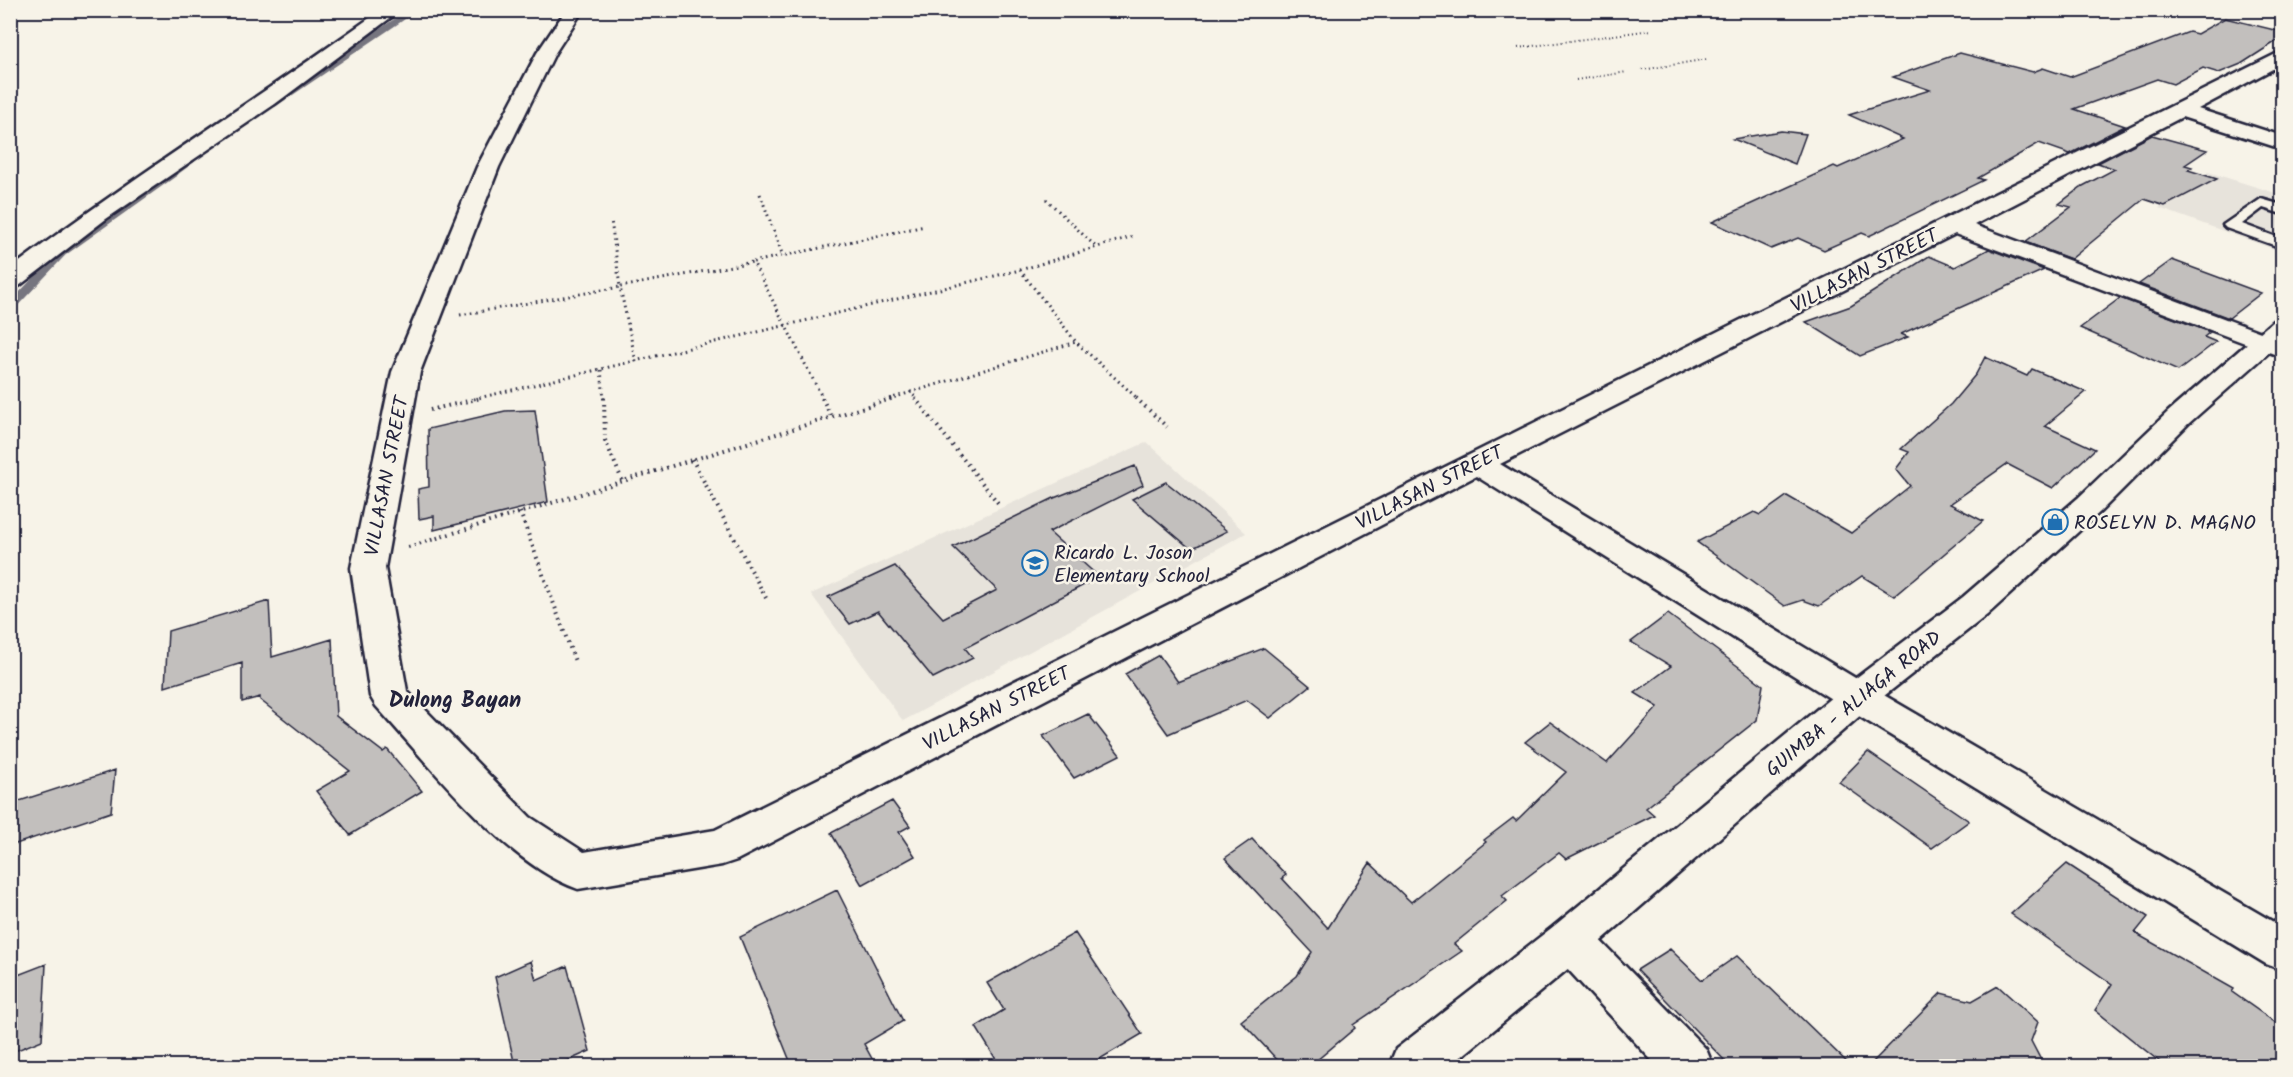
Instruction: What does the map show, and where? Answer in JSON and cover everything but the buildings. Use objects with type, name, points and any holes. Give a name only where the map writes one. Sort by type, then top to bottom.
[{"type":"street","points":[[10,281],[98,214],[268,100],[393,10]]},
{"type":"street","name":"VILLASAN STREET","points":[[575,10],[546,53],[488,167],[406,372],[368,568],[389,696],[515,829],[578,871],[722,848],[1477,463],[2182,110],[2283,57]]},
{"type":"street","points":[[2182,110],[2283,143]]},
{"type":"street","points":[[1953,225],[2276,339]]},
{"type":"street","name":"GUIMBA - ALIAGA ROAD","points":[[1431,1061],[1857,697],[1975,606],[2089,505],[2178,418],[2276,339]]},
{"type":"street","points":[[1477,463],[1857,697],[2283,950]]},
{"type":"street","points":[[1570,940],[1689,1066]]},
{"type":"lane","points":[[2283,210],[2262,203],[2231,225],[2283,244]]},
{"type":"path","points":[[1518,48],[1651,30]]},
{"type":"path","points":[[1642,70],[1708,59]]},
{"type":"path","points":[[1576,80],[1627,72]]},
{"type":"path","points":[[760,194],[783,256]]},
{"type":"path","points":[[1046,199],[1096,247]]},
{"type":"path","points":[[611,220],[620,287],[636,362]]},
{"type":"path","points":[[427,321],[753,262],[925,226]]},
{"type":"path","points":[[398,418],[1020,270],[1134,236]]},
{"type":"path","points":[[753,262],[831,416]]},
{"type":"path","points":[[1020,270],[1076,342],[1167,427]]},
{"type":"path","points":[[370,558],[1076,342]]},
{"type":"path","points":[[601,370],[606,397],[603,420],[605,439],[622,480]]},
{"type":"path","points":[[910,391],[998,503]]},
{"type":"path","points":[[692,459],[766,598]]},
{"type":"path","points":[[520,512],[576,664]]},
{"type":"shaded area","points":[[2208,172],[2282,195],[2282,252],[2159,208]]},
{"type":"shaded area","name":"Ricardo L. Joson Elementary School","points":[[1147,442],[1246,533],[903,721],[811,594]]},
{"type":"waterway","points":[[274,104],[413,10]]},
{"type":"waterway","points":[[173,174],[192,160]]},
{"type":"waterway","points":[[10,308],[63,252],[175,172]]},
{"type":"place","name":"ROSELYN D. MAGNO","points":[[2055,522]]},
{"type":"place","name":"Ricardo L. Joson Elementary School","points":[[1035,563]]},
{"type":"district","name":"Dulong Bayan","points":[[455,699]]}]
